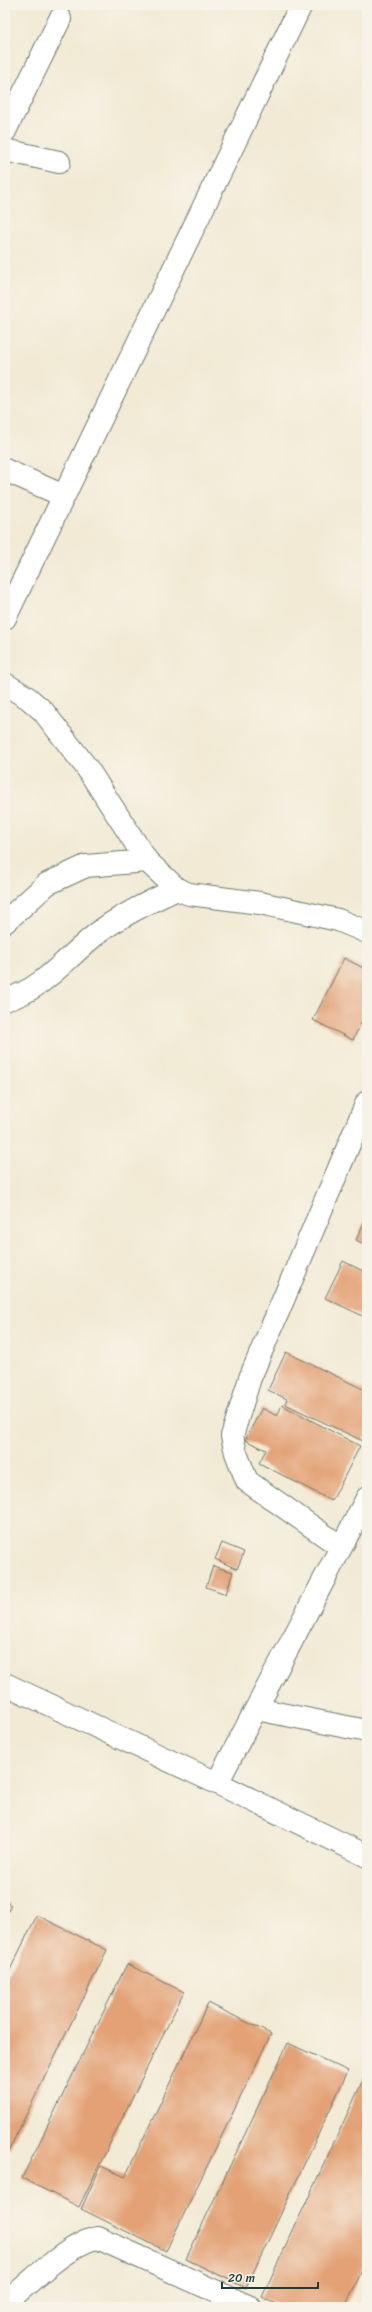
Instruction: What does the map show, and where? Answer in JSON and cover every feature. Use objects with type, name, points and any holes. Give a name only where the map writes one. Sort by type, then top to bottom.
[{"type":"street","points":[[5,618],[301,5]]},
{"type":"street","points":[[5,131],[60,19]]},
{"type":"street","points":[[5,150],[59,162]]},
{"type":"street","points":[[5,470],[64,496]]},
{"type":"street","points":[[5,684],[28,698],[43,711],[87,768],[147,861],[177,889],[189,894],[260,903],[338,920],[367,932]]},
{"type":"street","points":[[5,922],[47,884],[86,866],[147,861]]},
{"type":"street","points":[[5,1000],[43,981],[106,927],[145,904],[177,889]]},
{"type":"street","points":[[341,1547],[247,1481],[236,1453],[232,1436],[250,1378],[367,1102]]},
{"type":"street","points":[[217,1783],[367,1498]]},
{"type":"street","points":[[5,1684],[217,1783],[367,1856]]},
{"type":"street","points":[[256,1709],[367,1731]]},
{"type":"street","points":[[5,2304],[49,2266],[90,2239],[98,2238],[250,2307]]},
{"type":"building","points":[[344,958],[367,970],[367,1011],[353,1040],[313,1020]]},
{"type":"building","points":[[367,1216],[367,1246],[356,1240]]},
{"type":"building","points":[[343,1261],[367,1273],[367,1318],[325,1298]]},
{"type":"building","points":[[286,1352],[367,1391],[367,1433],[363,1441],[285,1404],[287,1399],[268,1390]]},
{"type":"building","points":[[282,1405],[360,1446],[332,1501],[259,1463],[266,1450],[245,1440],[262,1408],[277,1416]]},
{"type":"building","points":[[222,1543],[244,1552],[237,1569],[215,1559]]},
{"type":"building","points":[[213,1566],[233,1572],[226,1594],[206,1587]]},
{"type":"building","points":[[5,1902],[11,1905],[5,1918]]},
{"type":"building","points":[[37,1915],[107,1950],[5,2158],[5,1980]]},
{"type":"building","points":[[127,1964],[184,1992],[79,2207],[22,2178]]},
{"type":"building","points":[[208,2003],[271,2034],[166,2251],[81,2209],[101,2166],[125,2177]]},
{"type":"building","points":[[288,2043],[348,2071],[246,2288],[186,2259]]},
{"type":"building","points":[[364,2078],[367,2079],[367,2260],[345,2307],[283,2307],[262,2297]]}]
